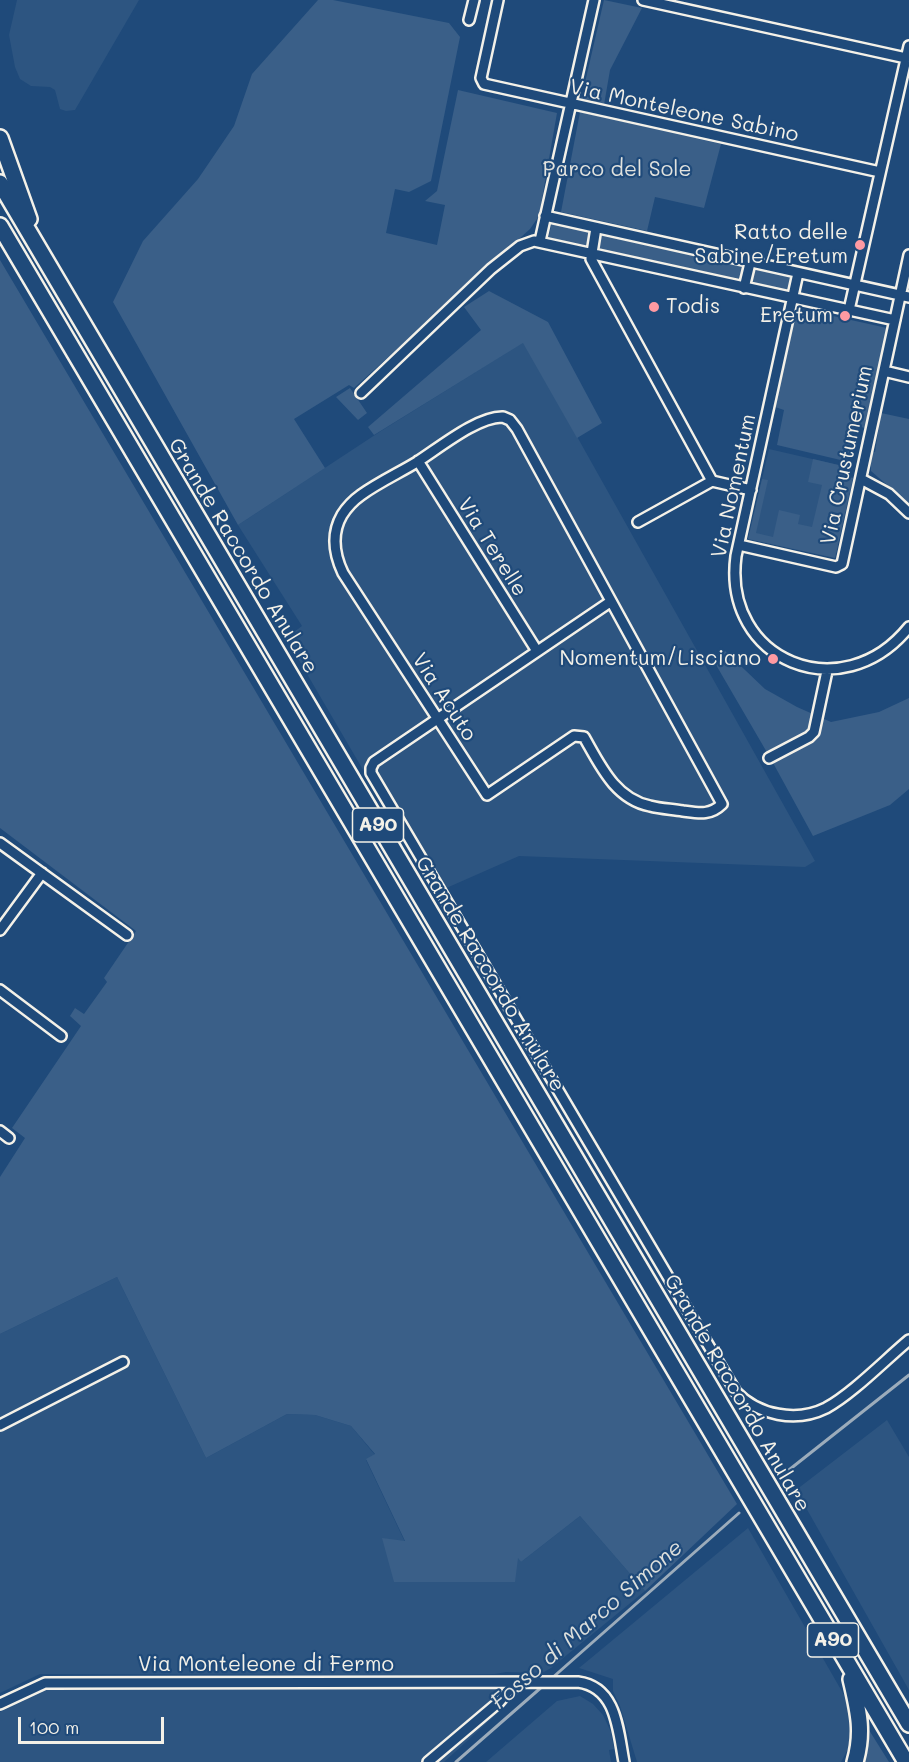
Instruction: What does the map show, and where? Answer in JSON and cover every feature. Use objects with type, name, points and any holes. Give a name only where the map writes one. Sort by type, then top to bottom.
[{"type":"highway","points":[[0,138],[41,253]]},
{"type":"highway","name":"Grande Raccordo Anulare","points":[[0,183],[909,1724]]},
{"type":"highway","name":"Grande Raccordo Anulare","points":[[0,226],[906,1762]]},
{"type":"highway","points":[[0,244],[25,269]]},
{"type":"highway","points":[[846,1662],[860,1724],[855,1762]]},
{"type":"street","points":[[469,20],[474,0]]},
{"type":"street","name":"Via Monteleone Sabino","points":[[498,0],[481,78],[482,83],[486,86],[880,172]]},
{"type":"street","points":[[540,241],[594,0]]},
{"type":"street","points":[[643,0],[906,58]]},
{"type":"street","points":[[849,310],[909,46]]},
{"type":"street","points":[[545,216],[904,296]]},
{"type":"street","points":[[596,228],[591,259],[712,481]]},
{"type":"street","points":[[361,393],[491,269],[524,244],[540,241],[895,320]]},
{"type":"street","name":"Via Crustumerium","points":[[738,545],[838,567],[842,562],[895,320],[904,296],[909,255]]},
{"type":"street","points":[[744,288],[750,262]]},
{"type":"street","name":"Via Nomentum","points":[[798,273],[738,545],[735,567],[736,586],[743,612],[751,628],[766,644],[785,658],[805,667],[827,670],[850,667],[873,658],[895,643],[909,627]]},
{"type":"street","points":[[884,371],[909,377]]},
{"type":"street","name":"Via Acuto","points":[[497,417],[510,420],[722,804],[717,809],[705,814],[651,807],[634,800],[613,784],[584,737],[578,736],[574,736],[487,795],[343,573],[335,546],[338,524],[351,504],[369,490],[418,462],[482,422],[497,417]]},
{"type":"street","name":"Via Terelle","points":[[418,462],[537,651]]},
{"type":"street","points":[[861,478],[889,494],[909,513]]},
{"type":"street","points":[[638,522],[712,481],[751,490]]},
{"type":"street","points":[[610,602],[438,721],[374,762],[371,772],[731,1385],[744,1400],[765,1412],[785,1415],[816,1412],[845,1394],[909,1340]]},
{"type":"street","points":[[769,758],[809,737],[814,732],[827,670]]},
{"type":"street","points":[[0,843],[127,935]]},
{"type":"street","points":[[0,930],[42,873]]},
{"type":"street","points":[[0,990],[62,1036]]},
{"type":"street","points":[[0,1131],[9,1138]]},
{"type":"street","points":[[0,1425],[123,1362]]},
{"type":"street","name":"Via Monteleone di Fermo","points":[[0,1704],[45,1683],[578,1682],[596,1688],[608,1700],[614,1714],[624,1762]]},
{"type":"street","points":[[428,1762],[499,1702],[515,1683]]},
{"type":"shaded area","points":[[17,0],[139,0],[75,110],[60,109],[55,90],[50,87],[31,86],[20,79],[15,67],[9,35]]},
{"type":"shaded area","points":[[524,342],[815,861],[805,867],[519,856],[435,893],[286,638],[302,626],[238,525],[381,431]]},
{"type":"shaded area","points":[[769,449],[847,467],[846,476],[853,478],[835,558],[748,539]]},
{"type":"shaded area","points":[[117,1277],[206,1458],[287,1414],[315,1415],[351,1426],[375,1455],[366,1460],[405,1542],[518,1557],[521,1562],[580,1516],[645,1591],[542,1673],[40,1674],[0,1693],[0,1334]]},
{"type":"shaded area","points":[[887,1420],[909,1457],[909,1690],[796,1490]]},
{"type":"shaded area","points":[[748,1528],[844,1695],[850,1718],[848,1749],[841,1762],[637,1762],[620,1706],[613,1691],[613,1679],[579,1668]]},
{"type":"shaded area","points":[[524,1689],[444,1762],[0,1762],[0,1712],[46,1690]]},
{"type":"shaded area","points":[[580,1696],[593,1704],[603,1715],[611,1732],[614,1749],[609,1750],[611,1762],[486,1762],[557,1701]]},
{"type":"green space","points":[[318,0],[333,0],[449,23],[460,37],[431,181],[409,192],[395,189],[386,233],[437,245],[445,205],[425,201],[437,191],[458,90],[557,113],[539,216],[530,229],[354,388],[349,385],[294,419],[325,468],[238,525],[113,302],[143,241],[198,179],[234,126],[252,74]]},
{"type":"green space","points":[[604,0],[642,8],[610,70],[604,105],[581,100]]},
{"type":"green space","name":"Parco del Sole","points":[[580,112],[721,144],[704,208],[655,197],[647,231],[561,212]]},
{"type":"green space","points":[[552,222],[590,231],[587,247],[548,239]]},
{"type":"green space","points":[[601,233],[744,265],[740,282],[597,250]]},
{"type":"green space","points":[[0,260],[737,1504],[645,1591],[580,1516],[521,1562],[518,1558],[515,1582],[394,1582],[382,1538],[405,1541],[366,1459],[375,1454],[351,1426],[315,1415],[287,1414],[206,1458],[117,1277],[0,1334],[0,1177],[25,1138],[12,1128],[81,1026],[70,1016],[75,1008],[84,1014],[107,982],[104,978],[136,931],[0,828]]},
{"type":"green space","points":[[754,267],[792,275],[788,293],[749,284]]},
{"type":"green space","points":[[489,291],[548,322],[602,423],[577,438],[523,343],[374,435],[368,427],[481,330],[464,307]]},
{"type":"green space","points":[[797,308],[887,328],[865,428],[857,426],[849,462],[777,445],[784,410],[775,407]]},
{"type":"green space","points":[[350,388],[367,413],[358,420],[336,397]]},
{"type":"green space","points":[[881,413],[909,419],[909,504],[871,471],[871,453],[875,452]]},
{"type":"green space","points":[[813,459],[847,467],[846,476],[853,478],[835,558],[748,539],[762,479],[768,480],[756,533],[773,537],[779,510],[800,515],[798,524],[812,527],[822,485],[808,482]]},
{"type":"green space","points":[[725,651],[765,689],[831,722],[879,712],[909,698],[909,789],[890,805],[813,836],[712,658]]},
{"type":"green space","points":[[869,1730],[889,1762],[863,1762]]},
{"type":"waterway","name":"Fosso di Marco Simone","points":[[780,1477],[909,1375]]},
{"type":"waterway","name":"Fosso di Marco Simone","points":[[551,1679],[739,1513]]},
{"type":"waterway","name":"Fosso di Marco Simone","points":[[456,1762],[544,1685]]},
{"type":"place","name":"Ratto delle Sabine/Eretum","points":[[860,245]]},
{"type":"place","name":"Todis","points":[[654,307]]},
{"type":"place","name":"Eretum","points":[[845,316]]},
{"type":"place","name":"Nomentum/Lisciano","points":[[773,659]]}]
